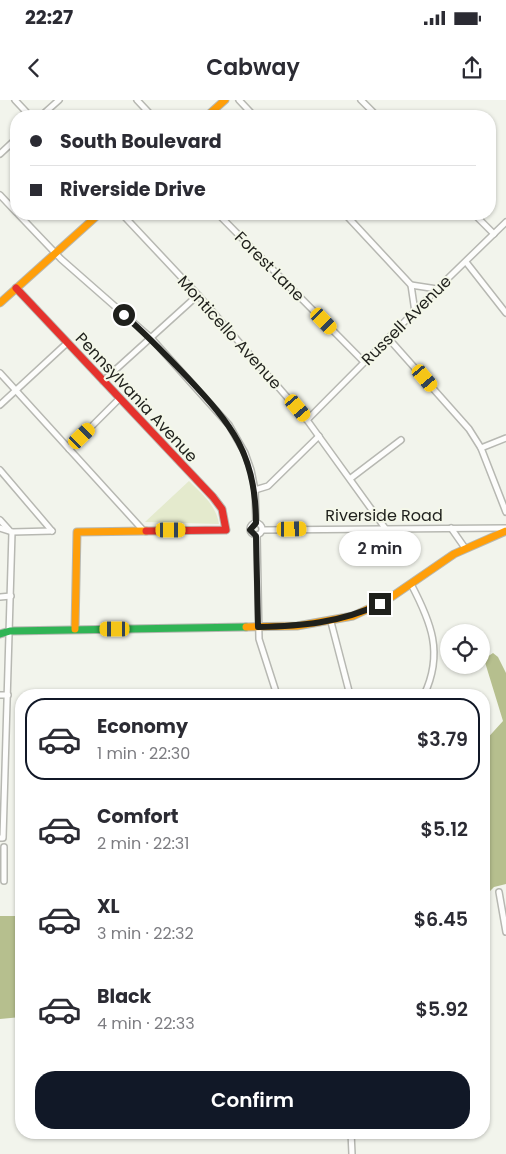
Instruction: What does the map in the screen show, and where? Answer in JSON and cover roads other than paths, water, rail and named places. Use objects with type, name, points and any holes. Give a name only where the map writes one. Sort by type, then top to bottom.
[{"type":"street","points":[[15,100],[24,110]]},
{"type":"street","points":[[48,110],[59,100]]},
{"type":"street","points":[[137,100],[146,110]]},
{"type":"street","points":[[214,110],[225,100]]},
{"type":"street","points":[[239,100],[248,110]]},
{"type":"street","points":[[361,100],[371,110]]},
{"type":"street","points":[[0,154],[10,145]]},
{"type":"street","points":[[0,194],[10,205]]},
{"type":"street","points":[[24,220],[56,253],[151,338],[229,425],[245,453],[255,490],[256,523],[250,530],[256,536],[259,639],[275,689]]},
{"type":"street","points":[[0,303],[92,220]]},
{"type":"street","name":"Monticello Avenue","points":[[128,220],[198,295],[308,420],[351,478],[384,528]]},
{"type":"street","name":"Forest Lane","points":[[224,220],[364,362]]},
{"type":"street","points":[[351,220],[411,285],[415,312]]},
{"type":"street","points":[[480,220],[494,234]]},
{"type":"street","name":"Russell Avenue","points":[[308,420],[436,289],[506,222]]},
{"type":"street","points":[[466,262],[506,313]]},
{"type":"street","points":[[411,285],[436,289]]},
{"type":"street","name":"Pennsylvania Avenue","points":[[16,288],[218,503],[224,515],[226,530],[142,529]]},
{"type":"street","points":[[103,381],[198,295]]},
{"type":"street","points":[[389,339],[468,429],[481,448],[506,512]]},
{"type":"street","points":[[0,405],[67,343]]},
{"type":"street","points":[[0,372],[142,529]]},
{"type":"street","points":[[69,449],[120,398]]},
{"type":"street","points":[[255,490],[268,486],[319,436]]},
{"type":"street","points":[[481,448],[506,438]]},
{"type":"street","points":[[351,478],[401,440]]},
{"type":"street","points":[[0,470],[52,531],[12,532],[0,528]]},
{"type":"street","points":[[0,520],[12,532],[2,838]]},
{"type":"street","points":[[256,523],[260,524],[263,530],[256,536]]},
{"type":"street","name":"Riverside Road","points":[[263,530],[384,528],[506,529]]},
{"type":"street","points":[[451,528],[465,548]]},
{"type":"street","points":[[75,629],[77,532],[142,529]]},
{"type":"street","points":[[0,634],[75,629],[296,626],[332,622],[363,612],[396,596],[465,548],[506,529]]},
{"type":"street","points":[[411,584],[428,616],[434,647],[433,667],[426,689]]},
{"type":"street","points":[[0,597],[11,596]]},
{"type":"street","points":[[332,622],[349,689]]},
{"type":"street","points":[[0,695],[8,694]]},
{"type":"street","points":[[4,847],[4,881]]},
{"type":"street","points":[[499,892],[506,932]]},
{"type":"street","points":[[351,1139],[352,1154]]}]
